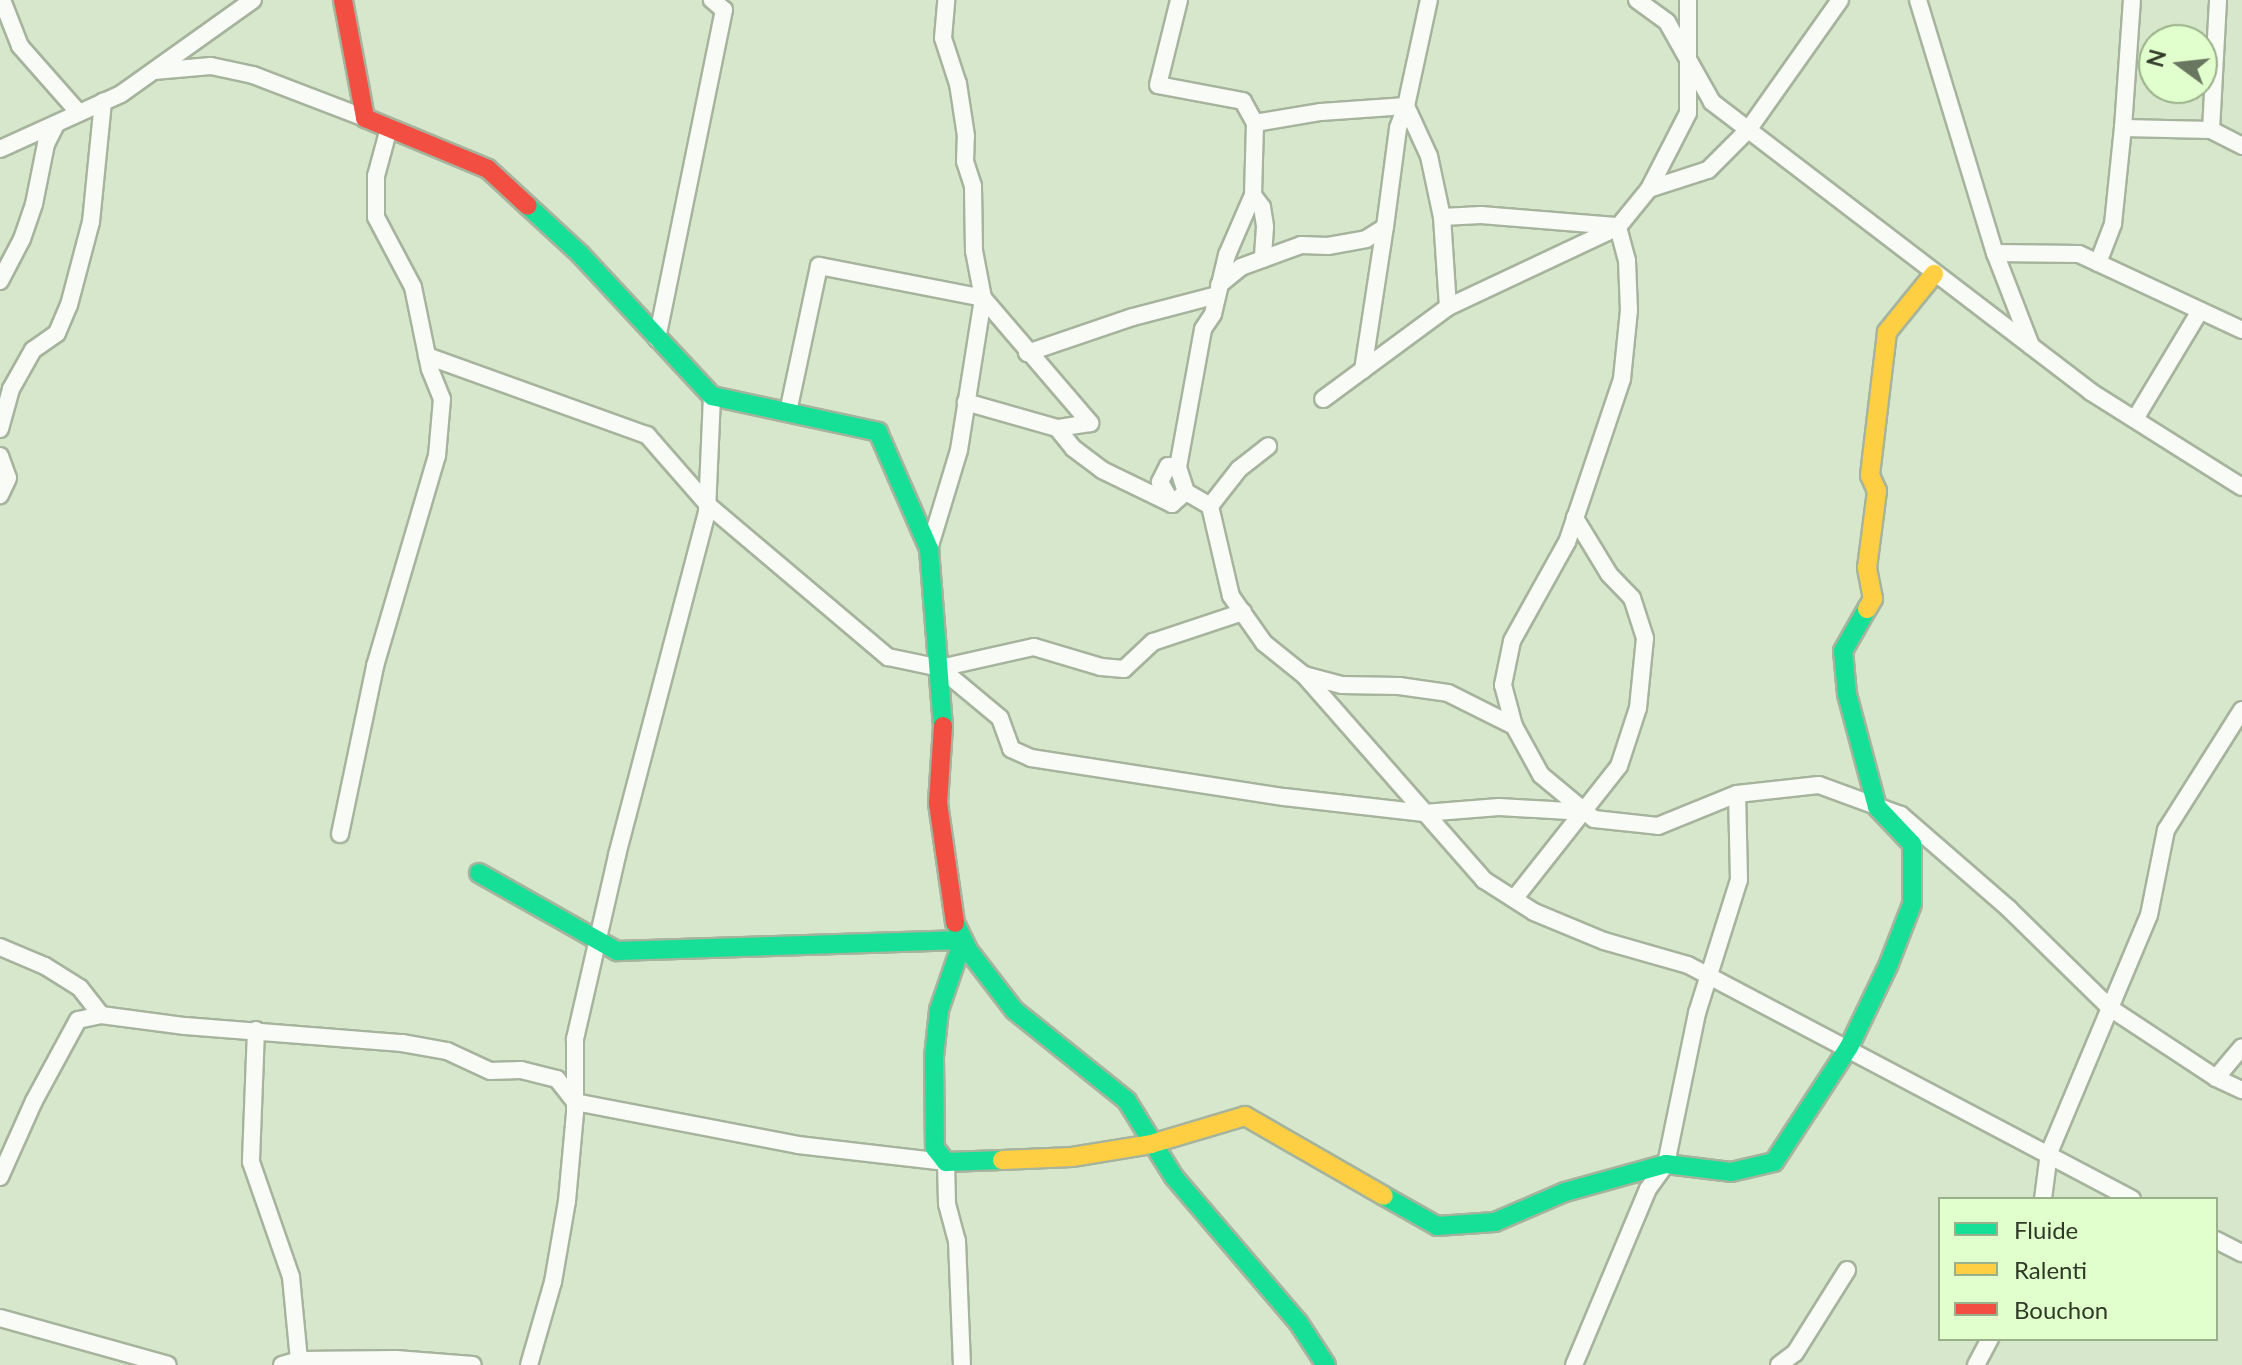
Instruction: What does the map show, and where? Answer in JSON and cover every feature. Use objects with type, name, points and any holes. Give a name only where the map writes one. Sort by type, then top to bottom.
[{"type":"street","points":[[2,0],[20,46],[79,113]]},
{"type":"street","points":[[0,149],[103,102],[152,72],[253,0]]},
{"type":"street","points":[[343,0],[365,118]]},
{"type":"street","points":[[657,339],[724,10],[712,0]]},
{"type":"street","points":[[929,549],[959,450],[983,298],[974,251],[973,186],[965,161],[958,84],[943,38],[946,0]]},
{"type":"street","points":[[1179,0],[1158,85],[1243,101],[1255,123],[1253,195],[1227,255],[1196,354],[1178,467],[1186,492],[1210,506],[1231,596],[1264,643],[1304,675],[1484,880],[1534,912],[1604,941],[1688,965],[1849,1047],[2128,1197]]},
{"type":"street","points":[[1363,370],[1398,128],[1406,106],[1429,0]]},
{"type":"street","points":[[1637,0],[1667,22],[1712,102],[2031,347],[2135,419],[2242,487]]},
{"type":"street","points":[[1323,399],[1448,307],[1618,227],[1649,189],[1688,113],[1688,0]]},
{"type":"street","points":[[1649,189],[1708,170],[1748,130],[1840,0]]},
{"type":"street","points":[[1918,0],[1995,253],[2031,347]]},
{"type":"street","points":[[2098,263],[2113,224],[2132,0]]},
{"type":"street","points":[[2211,130],[2218,0]]},
{"type":"street","points":[[152,72],[211,66],[253,75],[488,169],[580,254],[712,396],[878,432],[929,549],[944,709],[938,803],[951,914],[963,940],[1014,1010],[1127,1101],[1174,1177],[1298,1322],[1326,1365]]},
{"type":"street","points":[[0,429],[11,389],[33,350],[57,333],[69,305],[91,222],[103,102]]},
{"type":"street","points":[[1255,123],[1321,112],[1406,106]]},
{"type":"street","points":[[1406,106],[1429,156],[1442,217],[1448,307]]},
{"type":"street","points":[[0,281],[22,239],[34,204],[46,144],[56,124]]},
{"type":"street","points":[[340,834],[375,666],[437,456],[442,399],[427,356],[413,287],[376,217],[376,176],[389,128]]},
{"type":"street","points":[[2123,128],[2211,130],[2242,146]]},
{"type":"street","points":[[1253,195],[1262,207],[1265,227],[1263,259]]},
{"type":"street","points":[[1442,217],[1481,215],[1618,227]]},
{"type":"street","points":[[1265,227],[1295,248]]},
{"type":"street","points":[[1027,353],[1218,290],[1241,267],[1263,259],[1295,248],[1366,239],[1385,227]]},
{"type":"street","points":[[1618,227],[1627,261],[1628,286],[1622,379],[1567,542],[1512,641],[1503,685],[1514,726],[1541,775],[1594,819],[1658,826],[1737,794],[1819,785],[1901,815],[1997,899],[2110,1008],[2216,1078],[2242,1090]]},
{"type":"street","points":[[1995,253],[2079,254],[2242,330]]},
{"type":"street","points":[[788,412],[819,266],[983,298],[1090,423],[1057,428],[966,402]]},
{"type":"street","points":[[0,1177],[34,1101],[78,1020],[101,1015],[185,1026],[402,1043],[447,1051],[490,1071],[521,1070],[557,1079],[575,1102],[798,1145],[946,1162],[1072,1157],[1151,1144],[1245,1116],[1437,1226],[1495,1222],[1565,1192],[1666,1164],[1731,1172],[1774,1162],[1849,1047],[1888,966],[1912,904],[1912,844],[1877,807],[1847,694],[1843,651],[1873,599],[1867,568],[1877,491],[1870,475],[1887,332],[1934,274]]},
{"type":"street","points":[[2135,419],[2200,311]]},
{"type":"street","points":[[427,356],[647,435],[708,505],[888,657],[940,668],[1034,647],[1101,667],[1124,669],[1153,642],[1243,612]]},
{"type":"street","points":[[529,1365],[558,1255],[567,1201],[575,1102],[575,1039],[708,505],[712,396]]},
{"type":"street","points":[[1057,428],[1073,448],[1102,470],[1172,504]]},
{"type":"street","points":[[1210,506],[1239,469],[1268,446]]},
{"type":"street","points":[[0,456],[8,478],[0,495]]},
{"type":"street","points":[[1172,504],[1160,482],[1168,466],[1178,467]]},
{"type":"street","points":[[1172,504],[1186,492]]},
{"type":"street","points":[[1514,899],[1619,766],[1638,708],[1645,638],[1632,598],[1609,574],[1575,518]]},
{"type":"street","points":[[940,668],[1000,718],[1011,749],[1031,758],[1284,797],[1424,813],[1499,807],[1585,812]]},
{"type":"street","points":[[1304,675],[1342,685],[1399,686],[1448,693],[1514,726]]},
{"type":"street","points":[[2043,1197],[2049,1153],[2149,915],[2166,830],[2242,710]]},
{"type":"street","points":[[1574,1365],[1648,1189],[1666,1164],[1708,975],[1739,880],[1737,794]]},
{"type":"street","points":[[479,873],[597,943],[617,951],[963,940]]},
{"type":"street","points":[[962,1365],[957,1241],[947,1204],[946,1162],[935,1148],[934,1057],[939,1010],[963,940]]},
{"type":"street","points":[[0,947],[45,966],[80,988],[101,1015]]},
{"type":"street","points":[[256,1030],[251,1162],[291,1277],[299,1360]]},
{"type":"street","points":[[2216,1078],[2242,1047]]},
{"type":"street","points":[[2218,1241],[2242,1253]]},
{"type":"street","points":[[1779,1365],[1795,1353],[1847,1270]]},
{"type":"street","points":[[0,1318],[168,1365]]},
{"type":"street","points":[[1976,1365],[1989,1341]]},
{"type":"street","points":[[282,1365],[299,1360],[396,1359],[473,1365]]},
{"type":"traffic: fast","points":[[528,206],[580,254],[712,396],[878,432],[929,549],[943,726]]},
{"type":"traffic: fast","points":[[1384,1196],[1437,1226],[1495,1222],[1565,1192],[1666,1164],[1731,1172],[1774,1162],[1849,1047],[1888,966],[1912,904],[1912,844],[1877,807],[1847,694],[1843,651],[1867,609]]},
{"type":"traffic: fast","points":[[479,873],[617,951],[963,940],[939,1010],[934,1057],[935,1148],[946,1162],[1002,1160]]},
{"type":"traffic: fast","points":[[955,923],[968,950],[1014,1010],[1127,1101],[1174,1177],[1298,1322],[1326,1365]]},
{"type":"traffic: slow","points":[[1867,609],[1873,599],[1867,568],[1877,491],[1870,475],[1887,332],[1934,274]]},
{"type":"traffic: slow","points":[[1002,1160],[1072,1157],[1151,1144],[1245,1116],[1384,1196]]},
{"type":"traffic: jam","points":[[343,0],[365,118],[488,169],[528,206]]},
{"type":"traffic: jam","points":[[943,726],[938,803],[955,923]]}]
